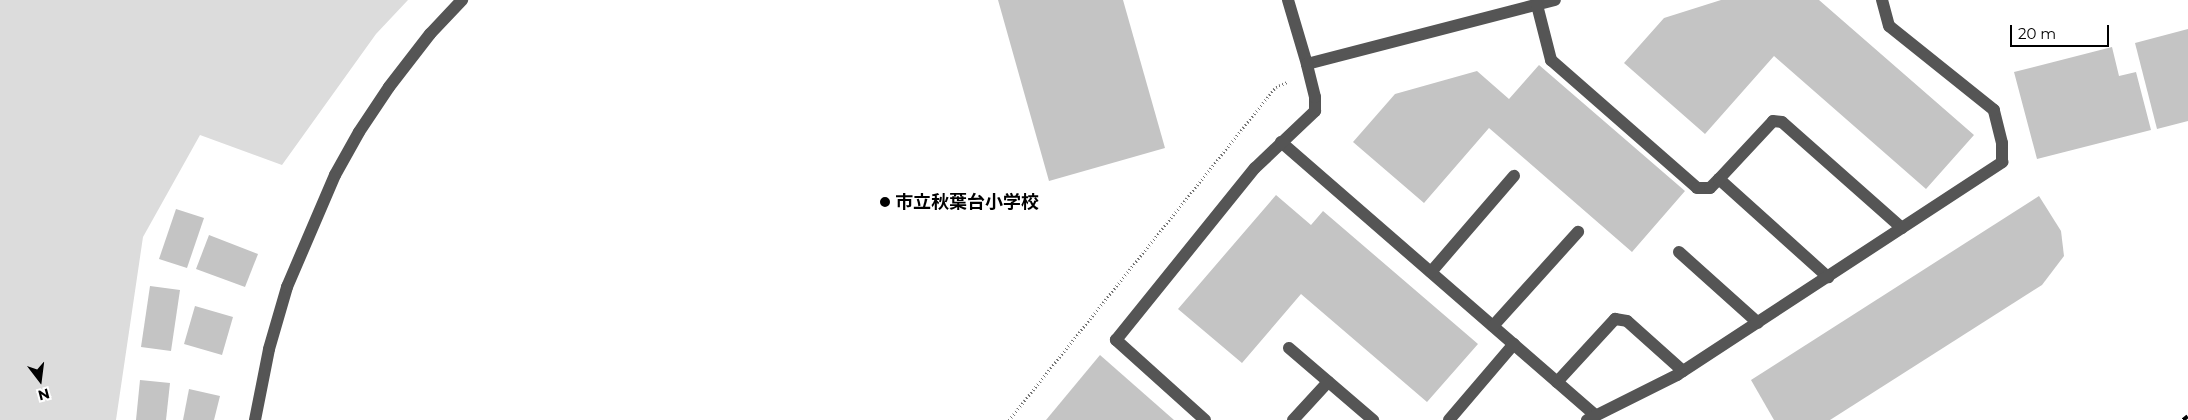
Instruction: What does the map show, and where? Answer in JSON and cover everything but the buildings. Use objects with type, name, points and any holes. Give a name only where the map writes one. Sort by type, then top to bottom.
[{"type":"street","points":[[255,420],[269,348],[287,287],[335,175],[359,132],[389,87],[430,34],[462,0]]},
{"type":"street","points":[[1205,420],[1116,340],[1255,168],[1315,111],[1315,97],[1288,0]]},
{"type":"street","points":[[1281,142],[1557,382],[1592,418],[1683,371],[2002,162],[2002,143],[1994,110],[1889,26],[1882,0]]},
{"type":"street","points":[[1306,64],[1546,2],[1551,60],[1697,188],[1710,188],[1773,121],[1782,122],[1902,228]]},
{"type":"street","points":[[1430,272],[1514,176]]},
{"type":"street","points":[[1719,179],[1828,277]]},
{"type":"street","points":[[1493,326],[1578,232]]},
{"type":"street","points":[[1678,252],[1758,323]]},
{"type":"street","points":[[1557,382],[1615,318],[1627,320],[1683,371]]},
{"type":"street","points":[[1449,420],[1514,344]]},
{"type":"street","points":[[1289,348],[1373,420]]},
{"type":"street","points":[[1293,420],[1328,382]]},
{"type":"path","points":[[1009,420],[1276,87],[1288,82]]},
{"type":"shaded area","points":[[0,0],[408,0],[376,34],[282,165],[200,135],[143,237],[116,420],[0,420]]},
{"type":"railway","points":[[2183,420],[2188,416]]},
{"type":"place","name":"市立秋葉台小学校","points":[[885,202]]}]
